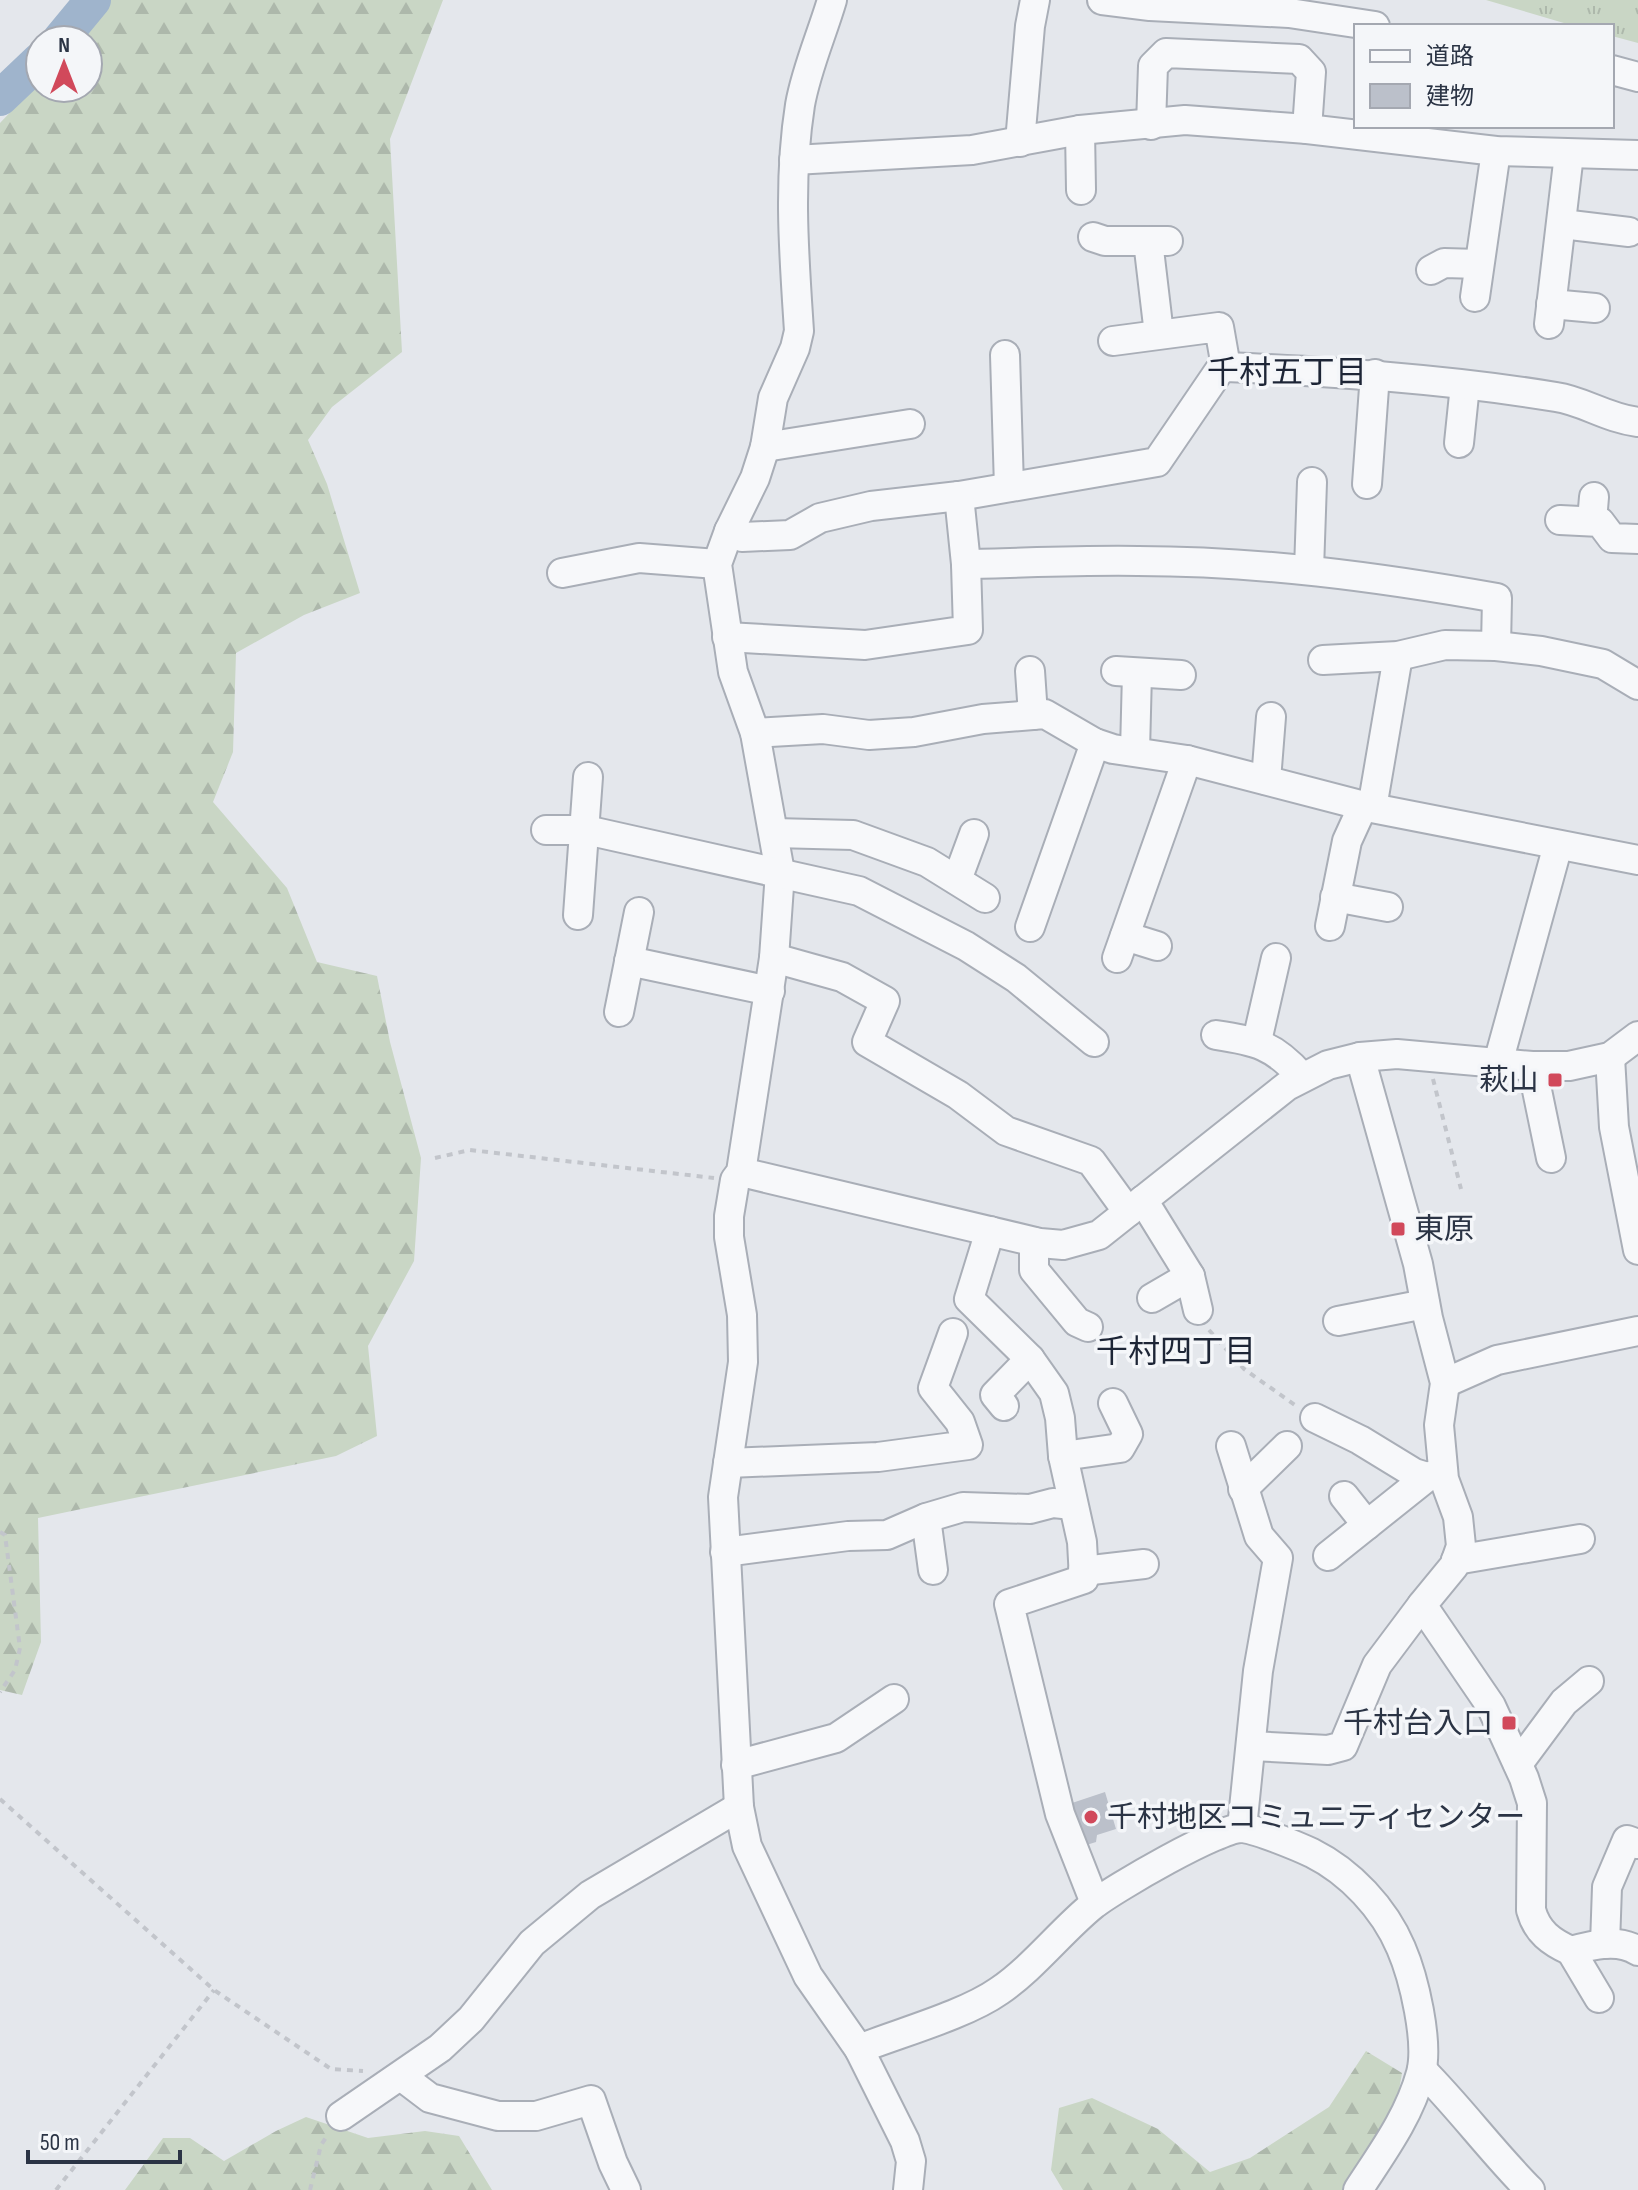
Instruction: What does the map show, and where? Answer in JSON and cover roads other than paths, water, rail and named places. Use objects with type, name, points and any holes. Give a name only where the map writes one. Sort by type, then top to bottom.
[{"type":"street","points":[[832,0],[801,102],[794,160],[791,209],[799,331],[795,348],[773,398],[765,447],[755,478],[717,564],[733,672],[755,733],[780,872],[770,991],[729,1216],[729,1237],[742,1315],[743,1362],[723,1497],[736,1765],[739,1807],[747,1846],[808,1976],[859,2049],[905,2141],[911,2161],[908,2190]]},
{"type":"street","points":[[1020,142],[1035,0]]},
{"type":"street","points":[[1102,0],[1289,13],[1362,24]]},
{"type":"street","points":[[1151,125],[1153,66],[1166,53],[1299,59],[1311,72],[1307,129]]},
{"type":"street","points":[[1614,71],[1638,77]]},
{"type":"street","points":[[794,160],[972,150],[1080,130],[1185,120],[1307,129],[1496,151],[1638,155]]},
{"type":"street","points":[[1080,130],[1081,190]]},
{"type":"street","points":[[1475,297],[1496,151]]},
{"type":"street","points":[[1569,154],[1550,314],[1595,308]]},
{"type":"street","points":[[1562,224],[1629,232]]},
{"type":"street","points":[[1093,237],[1105,241],[1158,241],[1159,334]]},
{"type":"street","points":[[1431,270],[1444,263],[1479,264]]},
{"type":"street","points":[[1113,341],[1219,327],[1226,367]]},
{"type":"street","points":[[1005,355],[1009,487]]},
{"type":"street","points":[[729,531],[742,537],[790,535],[820,518],[871,506],[959,496],[1157,462],[1219,371],[1226,367],[1375,374],[1561,397],[1616,419],[1638,422]]},
{"type":"street","points":[[1367,484],[1375,374]]},
{"type":"street","points":[[1459,443],[1465,385]]},
{"type":"street","points":[[765,447],[910,424]]},
{"type":"street","points":[[1309,570],[1312,482]]},
{"type":"street","points":[[727,637],[865,645],[968,630],[966,564],[959,496]]},
{"type":"street","points":[[1560,520],[1593,509],[1612,538],[1638,539]]},
{"type":"street","points":[[966,564],[1139,561],[1309,570],[1497,598],[1496,646]]},
{"type":"street","points":[[562,573],[717,564]]},
{"type":"street","points":[[1323,660],[1398,656],[1445,645],[1496,646],[1541,651],[1603,664],[1638,685]]},
{"type":"street","points":[[1330,926],[1347,841],[1368,807],[1398,656]]},
{"type":"street","points":[[1025,672],[1033,715]]},
{"type":"street","points":[[1135,751],[1127,672],[1181,675]]},
{"type":"street","points":[[755,733],[823,729],[869,735],[1045,714],[1095,743],[1113,749],[1187,760],[1368,807],[1638,860]]},
{"type":"street","points":[[1266,780],[1271,717]]},
{"type":"street","points":[[1030,927],[1095,743]]},
{"type":"street","points":[[1157,946],[1121,947],[1163,863],[1187,760]]},
{"type":"street","points":[[578,915],[588,777]]},
{"type":"street","points":[[546,830],[586,830],[859,891],[966,946],[1016,978],[1094,1042]]},
{"type":"street","points":[[774,833],[853,835],[927,862],[985,898]]},
{"type":"street","points":[[957,880],[974,834]]},
{"type":"street","points":[[1498,1063],[1558,845]]},
{"type":"street","points":[[1335,897],[1388,907]]},
{"type":"street","points":[[619,1012],[639,912]]},
{"type":"street","points":[[774,958],[842,977],[885,1001],[867,1042],[958,1095],[1006,1131],[1091,1161],[1136,1206],[1190,1276],[1198,1310]]},
{"type":"street","points":[[1257,1041],[1276,958]]},
{"type":"street","points":[[629,961],[770,991]]},
{"type":"street","points":[[1216,1035],[1257,1041],[1292,1065],[1302,1077]]},
{"type":"street","points":[[738,1176],[1034,1242],[1063,1245],[1099,1235],[1302,1077],[1328,1065],[1360,1057],[1397,1054],[1532,1066],[1569,1066],[1610,1057],[1638,1036]]},
{"type":"street","points":[[1251,1746],[1328,1750],[1343,1746],[1377,1665],[1454,1566],[1461,1546],[1461,1533],[1435,1474],[1445,1383],[1418,1264],[1360,1057]]},
{"type":"street","points":[[1610,1057],[1614,1127],[1638,1250]]},
{"type":"street","points":[[1532,1066],[1551,1158]]},
{"type":"street","points":[[990,1231],[969,1299],[1030,1359],[1054,1393],[1060,1418],[1063,1456],[1082,1542],[1084,1579],[1009,1604],[1060,1814],[1095,1903]]},
{"type":"street","points":[[1034,1242],[1034,1270],[1060,1312],[1088,1327]]},
{"type":"street","points":[[1152,1298],[1190,1276]]},
{"type":"street","points":[[1338,1321],[1425,1304]]},
{"type":"street","points":[[1445,1383],[1497,1360],[1638,1331]]},
{"type":"street","points":[[728,1463],[814,1450],[878,1457],[968,1445],[960,1422],[933,1388],[953,1333]]},
{"type":"street","points":[[1004,1406],[995,1395],[1030,1359]]},
{"type":"street","points":[[1063,1456],[1120,1448],[1128,1434],[1123,1411]]},
{"type":"street","points":[[1315,1418],[1360,1440],[1414,1473],[1435,1474]]},
{"type":"street","points":[[1231,1446],[1259,1536],[1278,1558],[1258,1671],[1242,1828]]},
{"type":"street","points":[[1243,1489],[1287,1446]]},
{"type":"street","points":[[1328,1556],[1435,1474]]},
{"type":"street","points":[[1344,1496],[1367,1525]]},
{"type":"street","points":[[725,1552],[848,1536],[887,1535],[926,1518],[963,1507],[1030,1509],[1053,1503],[1073,1505]]},
{"type":"street","points":[[926,1518],[933,1570]]},
{"type":"street","points":[[1456,1560],[1580,1539]]},
{"type":"street","points":[[1083,1571],[1144,1564]]},
{"type":"street","points":[[1422,1605],[1491,1706],[1532,1803],[1531,1910],[1535,1923],[1544,1935],[1571,1951],[1599,1998]]},
{"type":"street","points":[[1518,1764],[1564,1702],[1589,1681]]},
{"type":"street","points":[[736,1765],[836,1738],[894,1699]]},
{"type":"street","points":[[341,2116],[440,2048],[471,2019],[532,1943],[590,1895],[739,1807]]},
{"type":"street","points":[[859,2049],[1000,1991],[1095,1903],[1206,1838],[1242,1828],[1305,1850],[1331,1863],[1354,1881],[1396,1935],[1406,1959],[1420,2015],[1422,2070],[1403,2121],[1358,2190]]},
{"type":"street","points":[[1605,1944],[1607,1887],[1627,1840],[1638,1844]]},
{"type":"street","points":[[1571,1951],[1605,1944],[1625,1945],[1638,1951]]},
{"type":"street","points":[[1422,2070],[1497,2158],[1530,2190]]},
{"type":"street","points":[[401,2076],[430,2098],[498,2116],[536,2116],[591,2100],[626,2190]]},
{"type":"waterway","points":[[73,24],[93,0]]},
{"type":"waterway","points":[[0,98],[24,75]]},
{"type":"place","name":"萩山","points":[[1555,1080]]},
{"type":"place","name":"東原","points":[[1398,1229]]},
{"type":"place","name":"千村台入口","points":[[1509,1723]]},
{"type":"place","name":"千村地区コミュニティセンター","points":[[1091,1817]]},
{"type":"district","name":"千村五丁目","points":[[1287,372]]},
{"type":"district","name":"千村四丁目","points":[[1176,1351]]}]
